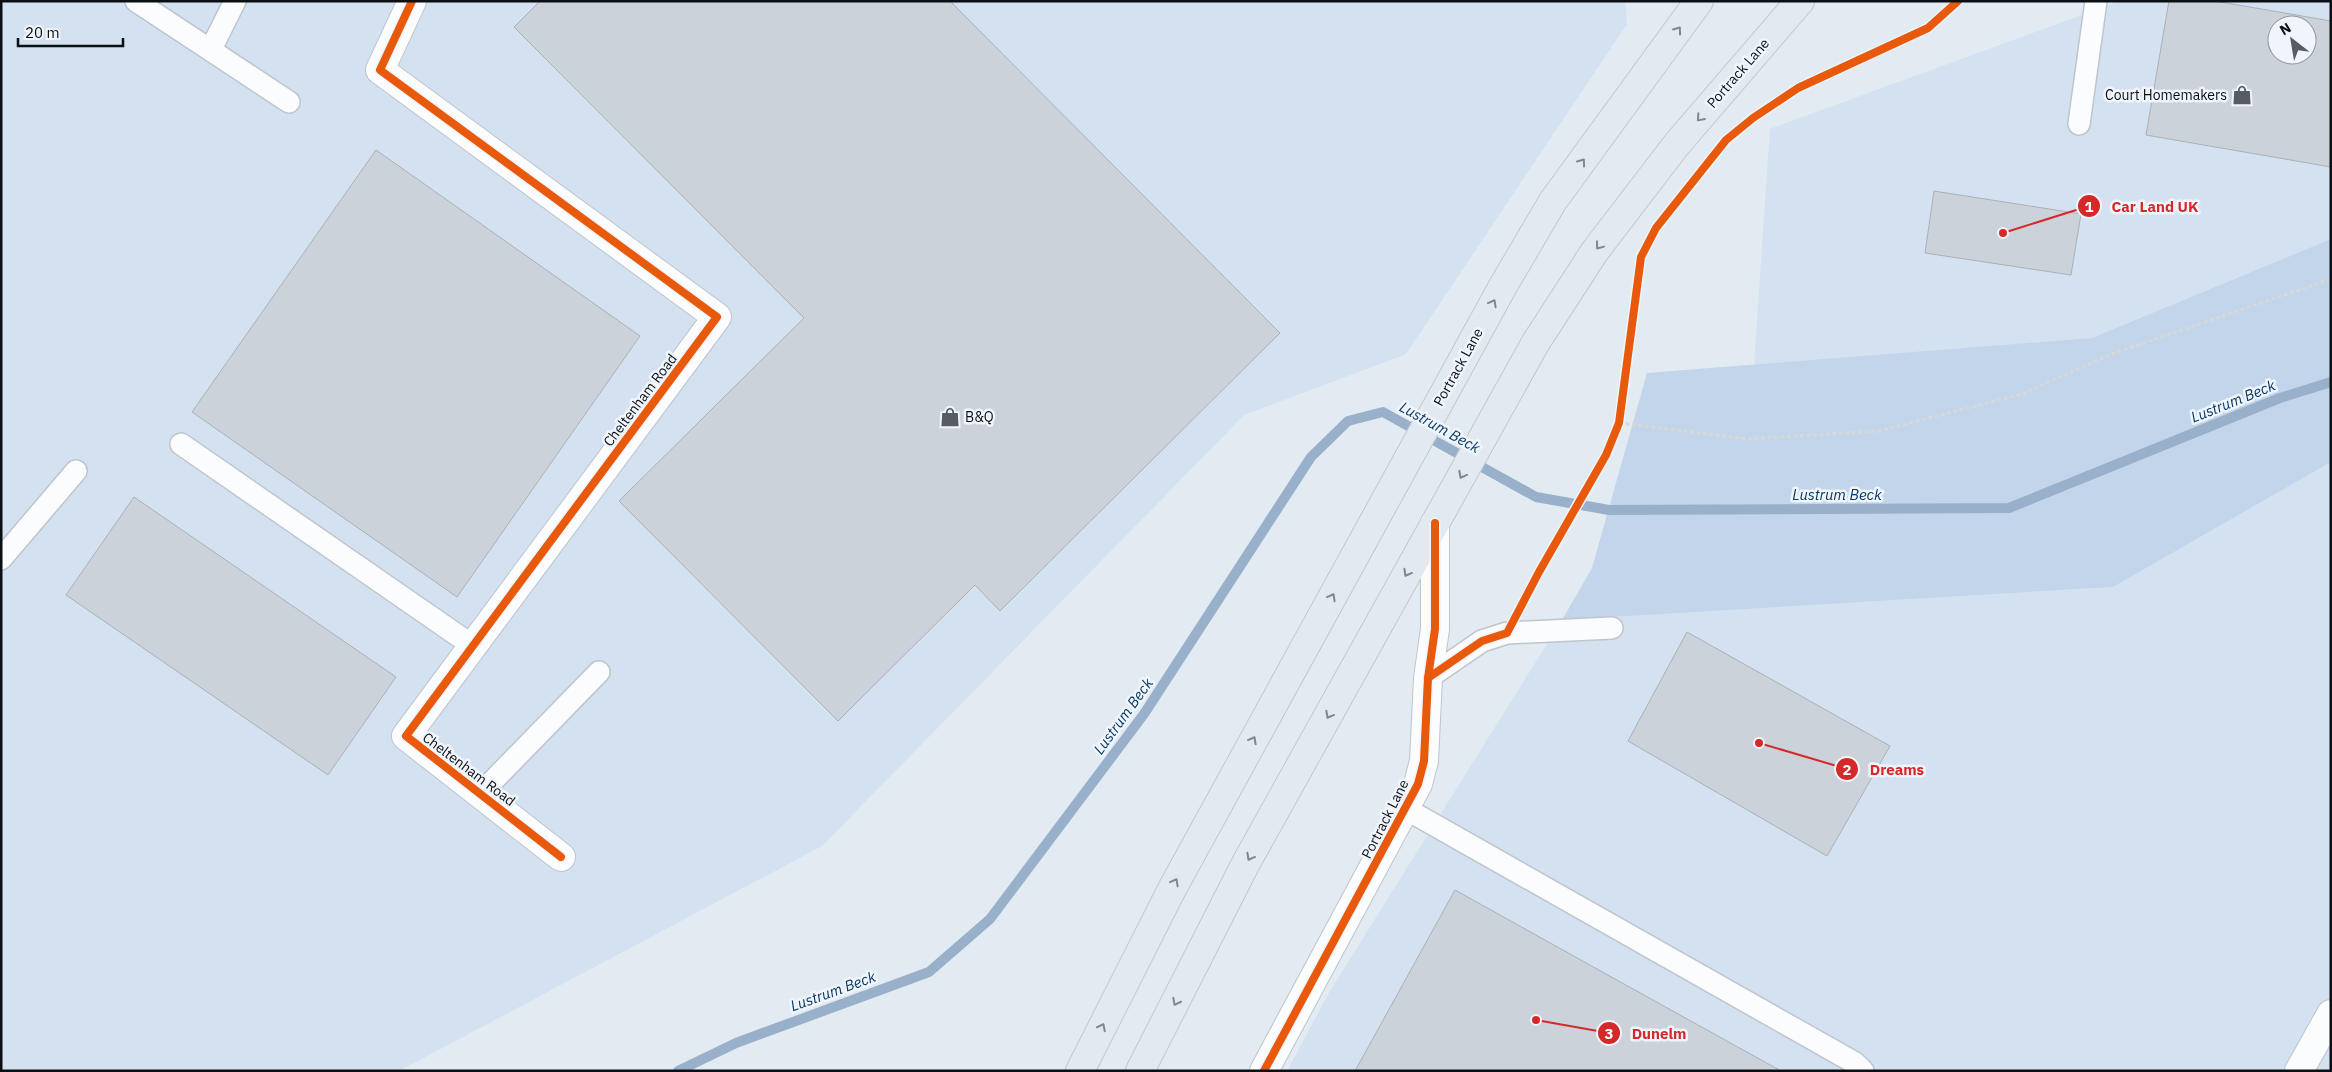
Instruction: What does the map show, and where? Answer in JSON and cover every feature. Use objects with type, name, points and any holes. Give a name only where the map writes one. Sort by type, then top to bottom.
[{"type":"main road","name":"Portrack Lane","points":[[1080,1071],[1172,889],[1503,286],[1553,201],[1699,1]]},
{"type":"main road","name":"Portrack Lane","points":[[1140,1071],[1246,863],[1536,342],[1595,252],[1677,144],[1800,1]]},
{"type":"street","name":"Cheltenham Road","points":[[412,1],[380,70],[717,317],[406,736],[562,857]]},
{"type":"street","name":"Portrack Lane","points":[[1264,1071],[1406,810],[1418,784],[1424,761],[1428,678],[1435,629],[1435,523]]},
{"type":"street","points":[[2299,1071],[2331,1014]]},
{"type":"lane","points":[[136,1],[289,102]]},
{"type":"lane","points":[[211,49],[235,1]]},
{"type":"lane","points":[[2078,124],[2096,1]]},
{"type":"lane","points":[[181,444],[473,646]]},
{"type":"lane","points":[[1,559],[76,471]]},
{"type":"lane","points":[[1428,678],[1482,641],[1507,633],[1612,628]]},
{"type":"lane","points":[[481,793],[599,672]]},
{"type":"lane","points":[[1406,810],[1855,1063],[1863,1071]]},
{"type":"path","points":[[1619,423],[1748,439],[1879,430],[2022,394],[2109,355],[2331,279]]},
{"type":"path","points":[[1616,431],[1620,413]]},
{"type":"shaded area","points":[[1,1],[1625,1],[1627,24],[1406,354],[1244,415],[822,846],[399,1071],[1,1071]]},
{"type":"shaded area","points":[[2120,1],[2331,1],[2331,239],[2092,338],[1754,366],[1770,129]]},
{"type":"shaded area","points":[[2331,239],[2331,462],[2113,587],[1562,620],[1592,568],[1647,373],[2092,338]]},
{"type":"shaded area","points":[[2331,462],[2331,1071],[1287,1071],[1330,991],[1562,620],[2113,587]]},
{"type":"building","name":"B&Q","points":[[540,1],[950,1],[1280,333],[1000,611],[975,585],[838,721],[619,501],[804,318],[514,27]]},
{"type":"building","name":"Court Homemakers","points":[[2169,1],[2215,1],[2296,15],[2267,15],[2267,65],[2317,65],[2317,19],[2331,21],[2331,167],[2146,135]]},
{"type":"building","points":[[376,150],[640,336],[457,597],[192,412]]},
{"type":"building","points":[[1934,191],[2081,214],[2071,275],[1925,253]]},
{"type":"building","points":[[134,497],[396,677],[328,775],[66,595]]},
{"type":"building","points":[[1687,632],[1890,746],[1827,856],[1628,741]]},
{"type":"building","points":[[1455,890],[1597,969],[1781,1071],[1355,1071]]},
{"type":"waterway","name":"Lustrum Beck","points":[[678,1071],[736,1043],[929,972],[990,919],[1144,714],[1311,457],[1348,421],[1383,412],[1536,497],[1609,510],[2009,508],[2280,398],[2331,382]]},
{"type":"cycle path","points":[[412,1],[380,70],[717,317],[406,736],[561,857]]},
{"type":"cycle path","points":[[1428,678],[1482,641],[1507,633],[1539,572],[1606,455],[1619,423],[1641,257],[1656,228],[1726,140],[1753,118],[1798,88],[1928,28],[1958,1]]},
{"type":"cycle path","points":[[1264,1071],[1418,784],[1424,761],[1428,678],[1435,629],[1435,523]]},
{"type":"place","name":"Court Homemakers","points":[[2242,95]]},
{"type":"place","name":"Car Land UK","points":[[2003,233]]},
{"type":"place","name":"B&Q","points":[[950,417]]},
{"type":"place","name":"Dreams","points":[[1759,743]]},
{"type":"place","name":"Dunelm","points":[[1536,1020]]}]
